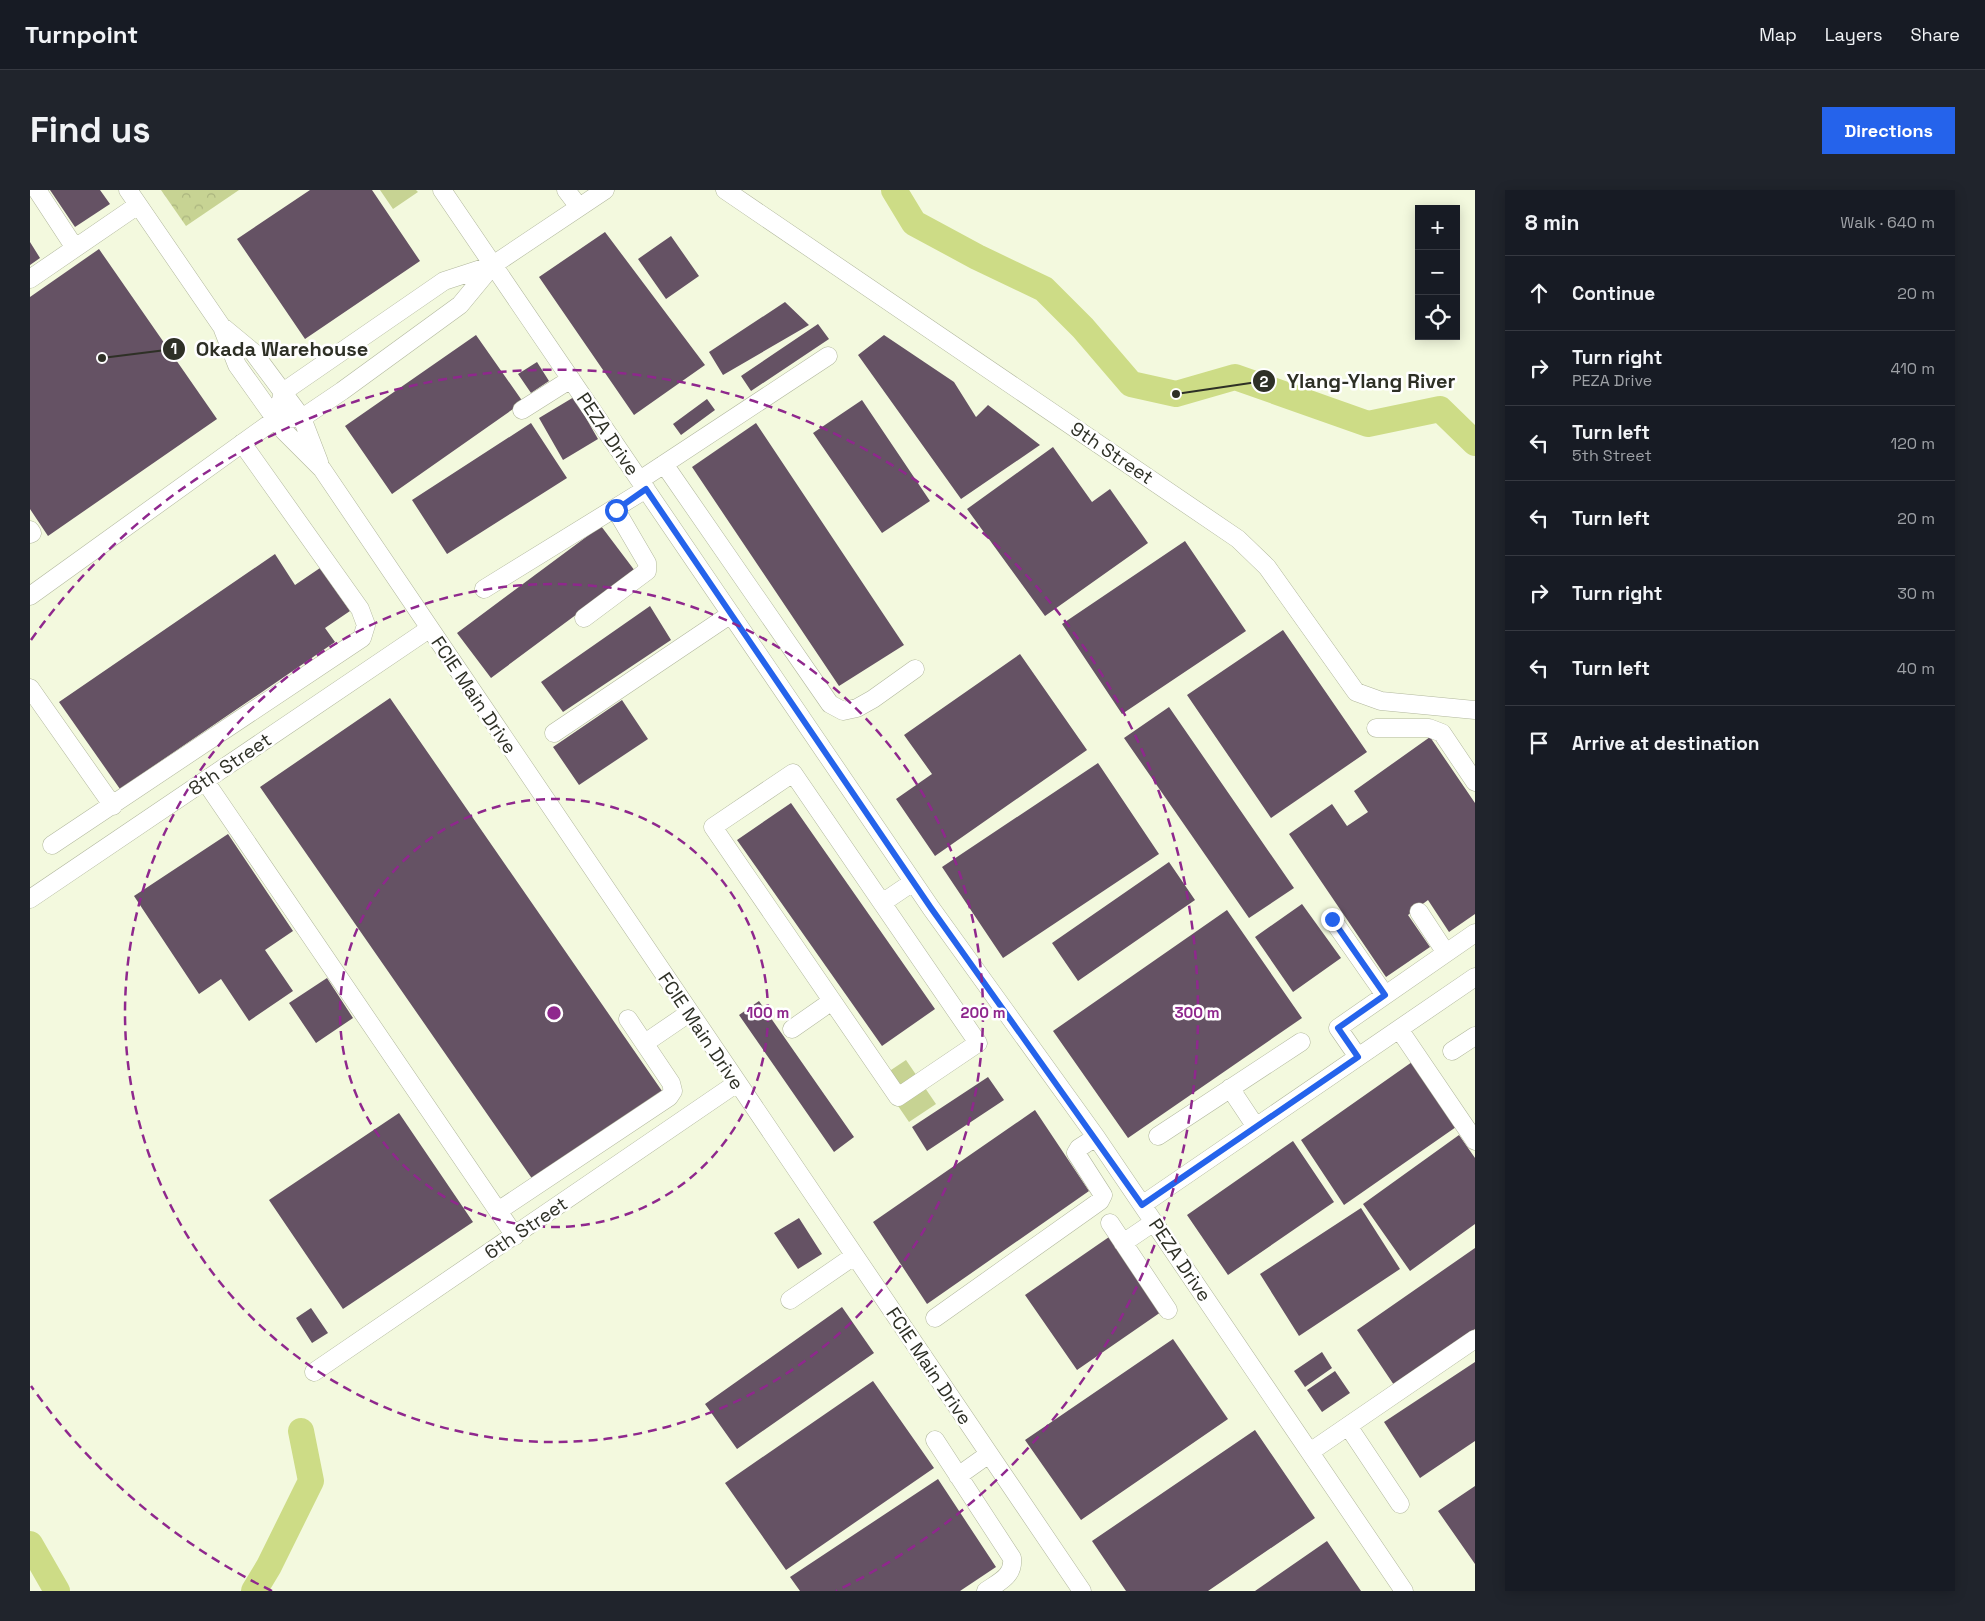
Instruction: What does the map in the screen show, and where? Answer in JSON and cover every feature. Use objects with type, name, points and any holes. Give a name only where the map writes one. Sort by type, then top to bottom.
[{"type":"street","points":[[36,190],[75,248]]},
{"type":"street","name":"FCIE Main Drive","points":[[128,190],[222,327],[237,365],[284,431],[322,469],[1082,1591]]},
{"type":"street","name":"PEZA Drive","points":[[442,190],[913,882],[1096,1137],[1404,1591]]},
{"type":"street","points":[[566,190],[579,207]]},
{"type":"street","points":[[276,419],[283,392],[444,281],[493,265],[605,190]]},
{"type":"street","name":"9th Street","points":[[725,190],[1238,539],[1267,567],[1356,692],[1381,700],[1475,710]]},
{"type":"street","points":[[30,279],[138,206]]},
{"type":"street","points":[[30,596],[276,419],[302,418],[460,305],[493,265]]},
{"type":"street","name":"FCIE Main Drive","points":[[222,327],[253,352],[302,418],[322,469]]},
{"type":"street","points":[[484,589],[616,510],[664,464],[828,356]]},
{"type":"street","points":[[522,410],[571,379]]},
{"type":"street","points":[[52,845],[362,638],[366,625],[360,609],[242,444]]},
{"type":"street","points":[[664,464],[830,704],[843,711],[857,708],[915,668]]},
{"type":"street","points":[[584,618],[648,571],[647,563],[616,510]]},
{"type":"street","points":[[30,530],[32,533],[30,534]]},
{"type":"street","points":[[554,733],[731,614]]},
{"type":"street","name":"8th Street","points":[[30,899],[429,629]]},
{"type":"street","points":[[30,688],[113,806]]},
{"type":"street","points":[[1376,728],[1429,728],[1442,733],[1475,782]]},
{"type":"street","points":[[793,773],[882,903],[978,1043],[898,1097],[713,827],[793,773]]},
{"type":"street","points":[[204,781],[515,1236]]},
{"type":"street","points":[[882,903],[913,882]]},
{"type":"street","points":[[1419,912],[1446,953]]},
{"type":"street","points":[[1332,919],[1385,995]]},
{"type":"street","points":[[1358,1057],[1338,1028],[1475,933]]},
{"type":"street","points":[[1142,1205],[1475,977]]},
{"type":"street","points":[[792,1029],[832,1001]]},
{"type":"street","points":[[645,1043],[689,1013]]},
{"type":"street","points":[[498,1211],[669,1097],[673,1091],[671,1082],[628,1019]]},
{"type":"street","points":[[1399,1029],[1475,1141]]},
{"type":"street","points":[[1452,1052],[1475,1036]]},
{"type":"street","points":[[1158,1136],[1301,1042]]},
{"type":"street","name":"6th Street","points":[[314,1372],[737,1083]]},
{"type":"street","points":[[1230,1088],[1256,1127]]},
{"type":"street","points":[[936,1318],[1100,1201],[1103,1195],[1076,1153],[1079,1148],[1096,1137]]},
{"type":"street","points":[[1123,1243],[1154,1222]]},
{"type":"street","points":[[1110,1223],[1168,1310]]},
{"type":"street","points":[[790,1300],[854,1256]]},
{"type":"street","points":[[1310,1452],[1475,1339]]},
{"type":"street","points":[[1348,1426],[1400,1504]]},
{"type":"street","points":[[934,1440],[1012,1558],[1013,1564],[1008,1576],[986,1591]]},
{"type":"street","points":[[958,1476],[989,1454]]},
{"type":"green space","points":[[161,190],[239,190],[186,226]]},
{"type":"green space","points":[[380,190],[416,190],[418,192],[393,209]]},
{"type":"green space","points":[[906,1060],[936,1104],[909,1122],[879,1078]]},
{"type":"building","points":[[50,190],[100,190],[110,204],[75,227]]},
{"type":"building","points":[[310,190],[372,190],[420,261],[305,339],[237,239]]},
{"type":"building","points":[[605,232],[705,365],[634,415],[539,277]]},
{"type":"building","points":[[671,236],[699,276],[666,299],[638,259]]},
{"type":"building","points":[[30,242],[40,258],[30,265]]},
{"type":"building","points":[[99,249],[217,419],[48,536],[30,509],[30,297]]},
{"type":"building","points":[[785,302],[809,325],[723,375],[709,352]]},
{"type":"building","points":[[818,324],[829,339],[751,391],[741,376]]},
{"type":"building","points":[[476,335],[523,402],[392,494],[345,426]]},
{"type":"building","points":[[884,335],[954,382],[976,417],[988,405],[1040,445],[961,499],[858,355]]},
{"type":"building","points":[[537,362],[549,381],[531,393],[518,374]]},
{"type":"building","points":[[574,397],[598,439],[563,460],[539,418]]},
{"type":"building","points":[[707,399],[715,410],[681,435],[673,424]]},
{"type":"building","points":[[862,400],[930,501],[882,533],[813,433]]},
{"type":"building","points":[[531,423],[567,478],[447,554],[412,500]]},
{"type":"building","points":[[756,423],[904,645],[839,686],[692,467]]},
{"type":"building","points":[[1053,447],[1092,502],[1110,489],[1148,543],[1045,616],[967,509]]},
{"type":"building","points":[[601,526],[635,571],[491,678],[457,633]]},
{"type":"building","points":[[1185,541],[1246,631],[1122,714],[1062,624]]},
{"type":"building","points":[[275,554],[295,585],[320,568],[350,611],[325,628],[335,642],[120,789],[59,702]]},
{"type":"building","points":[[650,606],[671,640],[563,712],[541,682]]},
{"type":"building","points":[[1283,630],[1367,752],[1271,818],[1187,695]]},
{"type":"building","points":[[1020,654],[1087,750],[935,856],[896,799],[932,774],[904,735]]},
{"type":"building","points":[[390,698],[662,1091],[533,1180],[260,787]]},
{"type":"building","points":[[622,700],[648,739],[579,785],[553,747]]},
{"type":"building","points":[[1169,707],[1294,888],[1249,918],[1124,738]]},
{"type":"building","points":[[1430,737],[1475,803],[1475,914],[1449,932],[1428,900],[1408,915],[1430,947],[1386,977],[1289,834],[1332,804],[1347,826],[1368,812],[1354,791]]},
{"type":"building","points":[[1098,763],[1159,854],[1003,958],[942,867]]},
{"type":"building","points":[[791,803],[935,1009],[882,1046],[737,840]]},
{"type":"building","points":[[228,834],[293,931],[265,950],[293,991],[249,1021],[221,979],[199,994],[134,896]]},
{"type":"building","points":[[1169,862],[1195,900],[1078,981],[1052,943]]},
{"type":"building","points":[[1302,904],[1341,958],[1293,992],[1255,937]]},
{"type":"building","points":[[1227,910],[1302,1018],[1128,1138],[1053,1031]]},
{"type":"building","points":[[327,978],[353,1018],[316,1043],[289,1003]]},
{"type":"building","points":[[759,1001],[854,1137],[834,1152],[739,1015]]},
{"type":"building","points":[[1412,1062],[1456,1127],[1344,1205],[1301,1140]]},
{"type":"building","points":[[988,1077],[1004,1100],[927,1151],[912,1127]]},
{"type":"building","points":[[1035,1110],[1089,1191],[927,1304],[873,1222]]},
{"type":"building","points":[[399,1113],[473,1222],[343,1309],[269,1200]]},
{"type":"building","points":[[1459,1135],[1475,1158],[1475,1224],[1410,1271],[1363,1204]]},
{"type":"building","points":[[1293,1141],[1334,1202],[1228,1275],[1187,1215]]},
{"type":"building","points":[[1361,1208],[1400,1269],[1299,1336],[1260,1274]]},
{"type":"building","points":[[799,1218],[822,1254],[798,1269],[774,1233]]},
{"type":"building","points":[[1109,1237],[1161,1312],[1077,1370],[1025,1295]]},
{"type":"building","points":[[1475,1248],[1475,1329],[1394,1385],[1357,1330]]},
{"type":"building","points":[[842,1307],[874,1353],[737,1449],[705,1404]]},
{"type":"building","points":[[311,1308],[328,1333],[312,1343],[296,1318]]},
{"type":"building","points":[[1173,1339],[1228,1419],[1081,1520],[1025,1440]]},
{"type":"building","points":[[1322,1352],[1332,1368],[1305,1387],[1294,1371]]},
{"type":"building","points":[[1475,1362],[1475,1441],[1420,1478],[1384,1422]]},
{"type":"building","points":[[1335,1371],[1350,1393],[1322,1412],[1307,1390]]},
{"type":"building","points":[[873,1381],[934,1468],[786,1570],[725,1483]]},
{"type":"building","points":[[1255,1430],[1315,1518],[1208,1591],[1126,1591],[1092,1541]]},
{"type":"building","points":[[938,1479],[996,1567],[960,1591],[800,1591],[790,1577]]},
{"type":"building","points":[[1475,1486],[1475,1564],[1438,1511]]},
{"type":"building","points":[[1327,1541],[1361,1591],[1255,1591]]},
{"type":"waterway","points":[[894,190],[914,223],[977,257],[1044,289],[1083,328],[1131,384],[1176,394],[1235,377],[1368,424],[1440,409],[1475,443]]},
{"type":"waterway","points":[[254,1591],[269,1566],[311,1481],[301,1431]]},
{"type":"waterway","points":[[30,1544],[57,1591]]},
{"type":"place","name":"Okada Warehouse","points":[[102,358]]},
{"type":"place","name":"Ylang-Ylang River","points":[[1176,394]]},
{"type":"route","points":[[616,510],[646,489],[931,908],[1096,1137],[1142,1205],[1358,1057],[1338,1028],[1385,995],[1332,919]]}]
